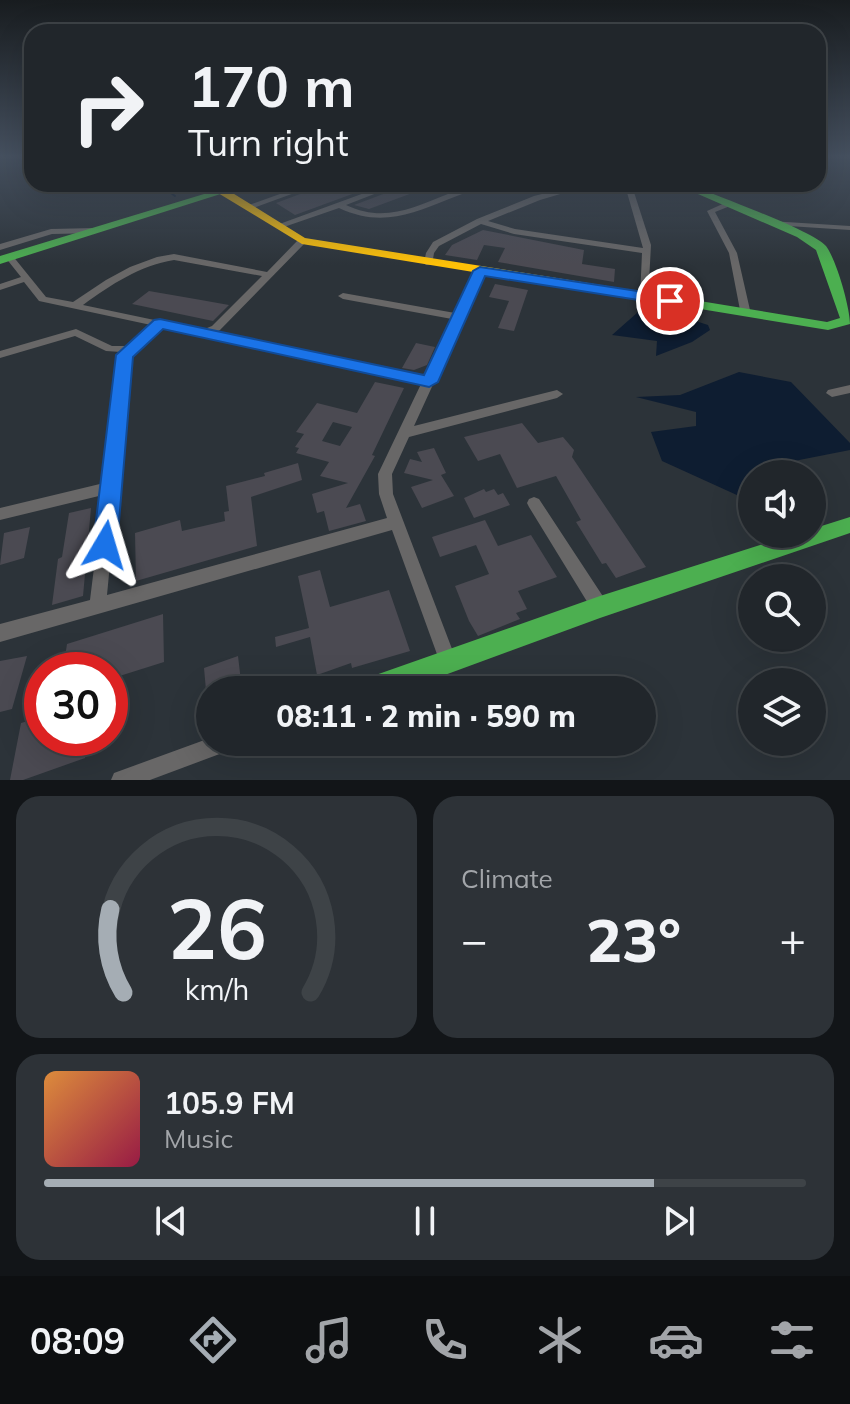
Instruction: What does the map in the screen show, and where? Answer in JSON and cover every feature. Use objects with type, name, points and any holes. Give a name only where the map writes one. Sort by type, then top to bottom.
[{"type":"street","points":[[218,192],[94,231],[3,255],[43,299],[429,382]]},
{"type":"street","points":[[225,192],[302,241],[645,298],[745,310],[828,326],[848,320],[821,248],[801,235],[700,192]]},
{"type":"street","points":[[250,206],[290,192]]},
{"type":"street","points":[[278,226],[373,192]]},
{"type":"street","points":[[339,205],[356,215],[387,219],[458,192]]},
{"type":"street","points":[[429,263],[430,253],[436,244],[480,221],[558,192]]},
{"type":"street","points":[[630,192],[647,251],[645,298]]},
{"type":"street","points":[[727,204],[711,211],[733,253],[745,310]]},
{"type":"street","points":[[480,221],[514,231],[647,251]]},
{"type":"street","points":[[773,223],[850,228]]},
{"type":"street","points":[[203,333],[216,328],[302,241]]},
{"type":"street","points":[[75,306],[117,276],[164,258],[174,257],[270,275]]},
{"type":"street","points":[[448,662],[386,494],[385,474],[480,271]]},
{"type":"street","points":[[0,287],[25,279]]},
{"type":"street","points":[[343,296],[459,317]]},
{"type":"street","points":[[98,603],[125,355],[160,323]]},
{"type":"street","points":[[0,355],[76,332],[110,349],[130,349]]},
{"type":"street","points":[[832,393],[850,389]]},
{"type":"street","points":[[406,433],[557,394]]},
{"type":"street","points":[[0,514],[112,487]]},
{"type":"street","points":[[534,503],[600,607]]},
{"type":"street","points":[[0,633],[98,603],[396,522]]},
{"type":"street","points":[[409,676],[600,607],[850,525]]},
{"type":"street","points":[[121,780],[196,753]]},
{"type":"water","points":[[646,305],[708,325],[710,330],[692,342],[656,356],[657,341],[612,335]]},
{"type":"water","points":[[739,372],[791,382],[850,443],[850,450],[799,460],[738,460],[738,496],[662,461],[651,432],[696,426],[696,412],[636,397],[680,395]]},
{"type":"building","points":[[304,192],[357,192],[295,215],[276,203]]},
{"type":"building","points":[[388,192],[414,192],[369,209],[354,205]]},
{"type":"building","points":[[483,230],[584,250],[582,264],[615,269],[614,282],[498,262],[505,248],[484,245],[477,260],[445,255],[452,245]]},
{"type":"building","points":[[495,284],[528,290],[514,331],[498,328],[509,301],[489,297]]},
{"type":"building","points":[[149,291],[229,305],[213,321],[132,304]]},
{"type":"building","points":[[416,343],[435,347],[427,365],[414,370],[402,368]]},
{"type":"building","points":[[375,382],[404,388],[372,455],[375,456],[346,508],[360,504],[366,521],[329,531],[324,511],[317,513],[312,494],[348,483],[320,476],[329,462],[296,453],[299,448],[295,447],[304,434],[296,432],[317,403],[357,413]],"holes":[[[333,422],[352,427],[340,446],[322,441]]]},
{"type":"building","points":[[522,423],[538,443],[563,437],[574,450],[572,457],[646,567],[616,578],[606,563],[602,564],[576,522],[581,520],[556,476],[517,488],[500,454],[478,461],[464,437]]},
{"type":"building","points":[[434,448],[446,473],[441,475],[454,496],[422,508],[411,487],[433,480],[404,473],[410,459],[422,462],[417,452]]},
{"type":"building","points":[[298,463],[302,480],[251,497],[257,546],[136,581],[135,533],[180,520],[182,531],[225,521],[224,512],[229,511],[226,486]]},
{"type":"building","points":[[484,489],[486,492],[494,489],[498,495],[503,493],[510,505],[474,518],[464,498]]},
{"type":"building","points":[[91,508],[83,596],[52,605],[58,559],[62,557],[69,513]]},
{"type":"building","points":[[485,520],[498,546],[531,535],[557,577],[518,591],[527,609],[516,613],[520,619],[478,636],[455,586],[489,574],[476,545],[440,557],[432,537]]},
{"type":"building","points":[[30,527],[24,558],[0,565],[4,533]]},
{"type":"building","points":[[320,570],[330,607],[389,590],[410,651],[352,668],[351,663],[317,675],[310,637],[276,647],[275,637],[309,628],[298,576]]},
{"type":"building","points":[[163,614],[164,662],[128,673],[128,652],[66,652],[67,644]]},
{"type":"building","points":[[238,656],[240,676],[205,676],[204,668]]},
{"type":"building","points":[[24,657],[12,709],[0,712],[0,661]]},
{"type":"building","points":[[24,722],[24,756],[85,758],[23,780],[10,780],[21,723]]},
{"type":"waterway","points":[[170,192],[175,196]]},
{"type":"traffic: fast","points":[[0,260],[220,192]]},
{"type":"traffic: fast","points":[[657,298],[828,326],[848,320],[821,248],[801,235],[700,192]]},
{"type":"traffic: fast","points":[[409,676],[600,607],[850,525]]},
{"type":"traffic: slow","points":[[224,192],[302,241],[657,298]]},
{"type":"route","points":[[105,545],[125,355],[160,323],[429,382],[480,271],[670,301]]}]
